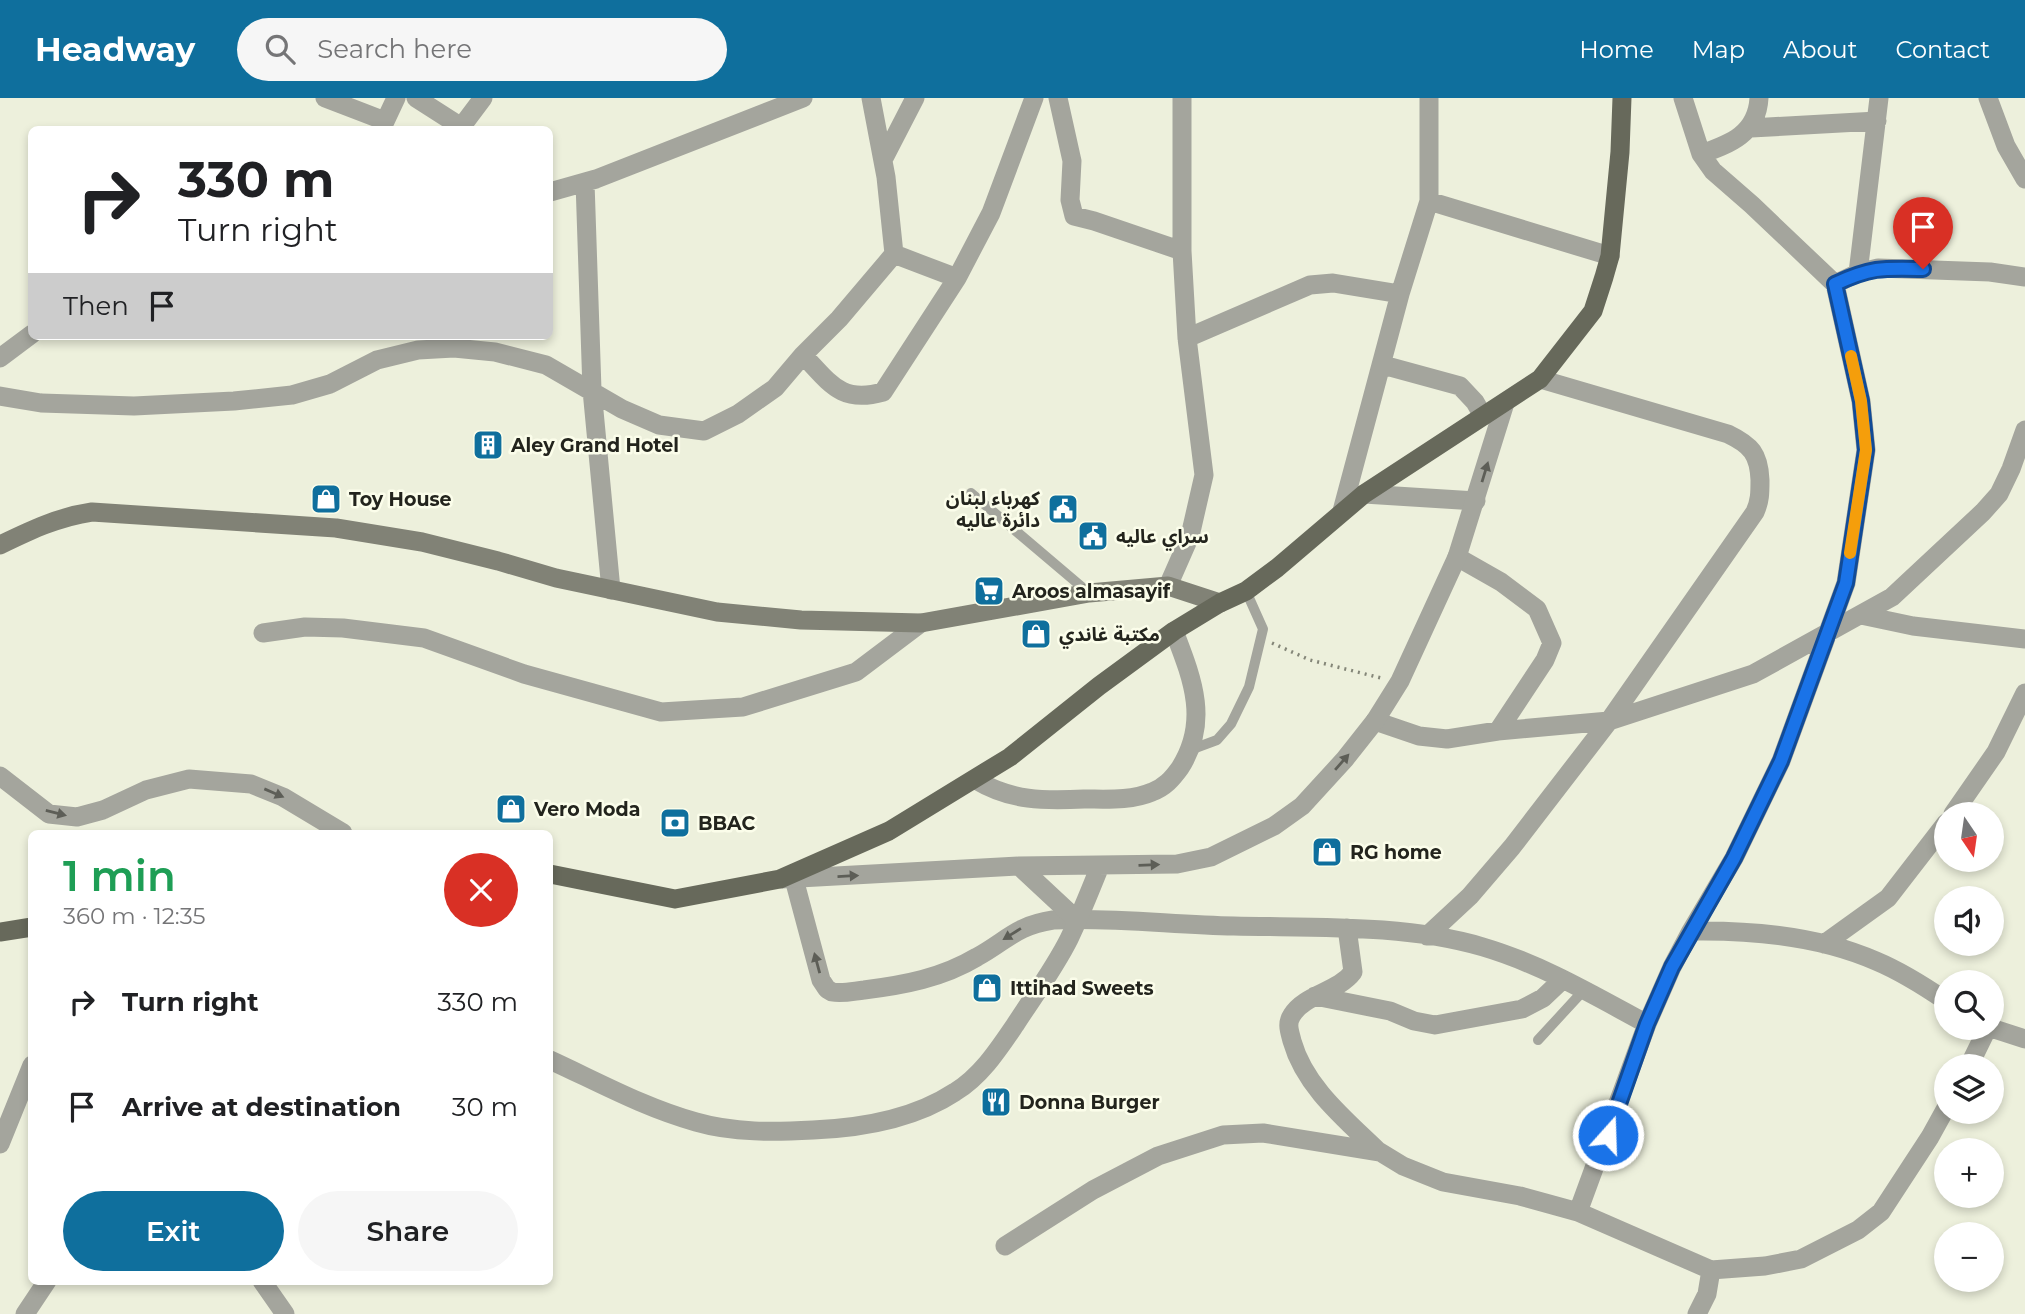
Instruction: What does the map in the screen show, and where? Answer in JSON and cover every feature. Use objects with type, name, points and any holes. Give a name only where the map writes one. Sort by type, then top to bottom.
[{"type":"main road","points":[[553,875],[674,900],[787,879],[889,831],[1010,757],[1090,692],[1174,631],[1220,603],[1246,591],[1277,568],[1364,494],[1540,379],[1593,311],[1610,256],[1622,98]]},
{"type":"main road","points":[[0,545],[43,524],[66,516],[92,512],[336,528],[422,542],[556,578],[717,612],[801,620],[921,623],[1089,593],[1168,586],[1220,603]]},
{"type":"main road","points":[[0,932],[28,927]]},
{"type":"street","points":[[325,98],[383,125],[396,98]]},
{"type":"street","points":[[416,98],[459,126]]},
{"type":"street","points":[[463,126],[484,98]]},
{"type":"street","points":[[553,191],[585,182],[803,98]]},
{"type":"street","points":[[0,396],[41,403],[134,406],[280,397],[330,384],[377,360],[418,350],[454,348],[495,352],[546,365],[622,409],[659,425],[704,431],[738,414],[775,388],[894,254],[883,160],[871,98]]},
{"type":"street","points":[[883,160],[915,98]]},
{"type":"street","points":[[803,355],[829,382],[850,396],[864,397],[883,392],[957,278],[991,213],[1034,98]]},
{"type":"street","points":[[1058,98],[1072,161],[1070,200],[1074,216],[1094,220],[1182,251]]},
{"type":"street","points":[[1168,586],[1190,536],[1204,475],[1187,338],[1182,251],[1182,98]]},
{"type":"street","points":[[1342,511],[1400,294],[1429,201],[1429,98]]},
{"type":"street","points":[[1578,1212],[1647,1024],[1691,931],[1734,858],[1781,761],[1846,583],[1866,450],[1861,401],[1835,284],[1713,171],[1701,154],[1683,98]]},
{"type":"street","points":[[1751,128],[1759,98]]},
{"type":"street","points":[[1858,273],[1879,98]]},
{"type":"street","points":[[1988,98],[2006,146],[2025,179]]},
{"type":"street","points":[[1701,154],[1731,144],[1751,128],[1877,121]]},
{"type":"street","points":[[585,182],[592,390],[611,590]]},
{"type":"street","points":[[1429,201],[1610,256]]},
{"type":"street","points":[[894,254],[957,278]]},
{"type":"street","points":[[1835,284],[1858,273],[1878,268],[1945,269],[2025,277]]},
{"type":"street","points":[[1187,338],[1310,285],[1333,283],[1400,294]]},
{"type":"street","points":[[0,358],[28,337]]},
{"type":"street","points":[[1383,365],[1460,386],[1475,402],[1483,416]]},
{"type":"street","points":[[1427,936],[1470,896],[1512,847],[1609,721],[1755,512],[1760,500],[1759,463],[1745,442],[1728,434],[1540,379]]},
{"type":"street","points":[[1505,403],[1457,557],[1400,681],[1375,721],[1345,760],[1302,806],[1273,827],[1245,842],[1191,862],[1019,866],[787,879],[821,980],[827,989],[839,993],[915,982],[958,967],[1026,926],[1053,920],[1347,928],[1427,936],[1483,947],[1584,990],[1647,1024]]},
{"type":"street","points":[[1375,721],[1419,736],[1447,739],[1498,731],[1609,721],[1753,674],[1892,597],[1999,494],[2025,430]]},
{"type":"street","points":[[1364,494],[1476,500]]},
{"type":"street","points":[[1457,557],[1501,582],[1537,609],[1552,643],[1545,660],[1498,731]]},
{"type":"street","points":[[1861,615],[1913,626],[2025,639]]},
{"type":"street","points":[[263,633],[305,627],[343,628],[424,638],[524,674],[661,712],[743,707],[856,672],[921,623]]},
{"type":"street","points":[[976,780],[996,792],[1012,797],[1051,800],[1136,798],[1154,792],[1171,781],[1197,729],[1194,693],[1187,664],[1174,631]]},
{"type":"street","points":[[1961,802],[1996,752],[2025,693]]},
{"type":"street","points":[[0,776],[49,814],[77,817],[103,810],[146,790],[189,779],[251,784],[283,797],[338,830]]},
{"type":"street","points":[[1824,944],[1888,898],[1934,838]]},
{"type":"street","points":[[1019,866],[1077,920]]},
{"type":"street","points":[[553,1061],[647,1106],[698,1123],[730,1129],[790,1132],[837,1129],[901,1116],[955,1093],[978,1074],[1041,987],[1077,920],[1100,866]]},
{"type":"street","points":[[1347,928],[1353,972],[1346,981],[1315,996],[1292,1013],[1288,1024],[1296,1054],[1332,1108],[1380,1152],[1403,1166],[1443,1182],[1520,1196],[1578,1212],[1711,1270],[1765,1266],[1801,1259],[1858,1230],[1881,1212],[1937,1124]]},
{"type":"street","points":[[1691,931],[1755,932],[1824,944],[1875,960],[1934,994]]},
{"type":"street","points":[[1315,996],[1390,1011],[1414,1021],[1435,1025],[1522,1009],[1543,998],[1562,980]]},
{"type":"street","points":[[2004,1033],[2025,1040]]},
{"type":"street","points":[[0,1144],[28,1075]]},
{"type":"street","points":[[1005,1246],[1093,1190],[1157,1156],[1223,1135],[1263,1133],[1380,1152]]},
{"type":"street","points":[[1697,1314],[1707,1294],[1711,1270]]},
{"type":"street","points":[[25,1314],[44,1285]]},
{"type":"street","points":[[265,1285],[285,1314]]},
{"type":"lane","points":[[971,493],[1089,593]]},
{"type":"lane","points":[[1188,751],[1217,740],[1231,724],[1249,687],[1263,629],[1246,591]]},
{"type":"lane","points":[[1538,1040],[1584,990]]},
{"type":"path","points":[[1263,629],[1272,642],[1310,660],[1400,681]]},
{"type":"slow traffic","points":[[1850,553],[1866,450],[1861,401],[1851,356]]},
{"type":"place","name":"Aley Grand Hotel","points":[[488,445]]},
{"type":"place","name":"Toy House","points":[[326,499]]},
{"type":"place","name":"كهرباء لبنان دائرة عاليه","points":[[1063,509]]},
{"type":"place","name":"سراي عاليه","points":[[1093,536]]},
{"type":"place","name":"Aroos almasayif","points":[[989,591]]},
{"type":"place","name":"مكتبة غاندي","points":[[1036,634]]},
{"type":"place","name":"Vero Moda","points":[[511,809]]},
{"type":"place","name":"BBAC","points":[[675,823]]},
{"type":"place","name":"RG home","points":[[1327,852]]},
{"type":"place","name":"Ittihad Sweets","points":[[987,988]]},
{"type":"place","name":"Donna Burger","points":[[996,1102]]},
{"type":"route","points":[[1608,1135],[1647,1024],[1672,967],[1734,858],[1781,761],[1846,583],[1866,450],[1861,401],[1835,284],[1858,273],[1878,268],[1923,269]]}]
